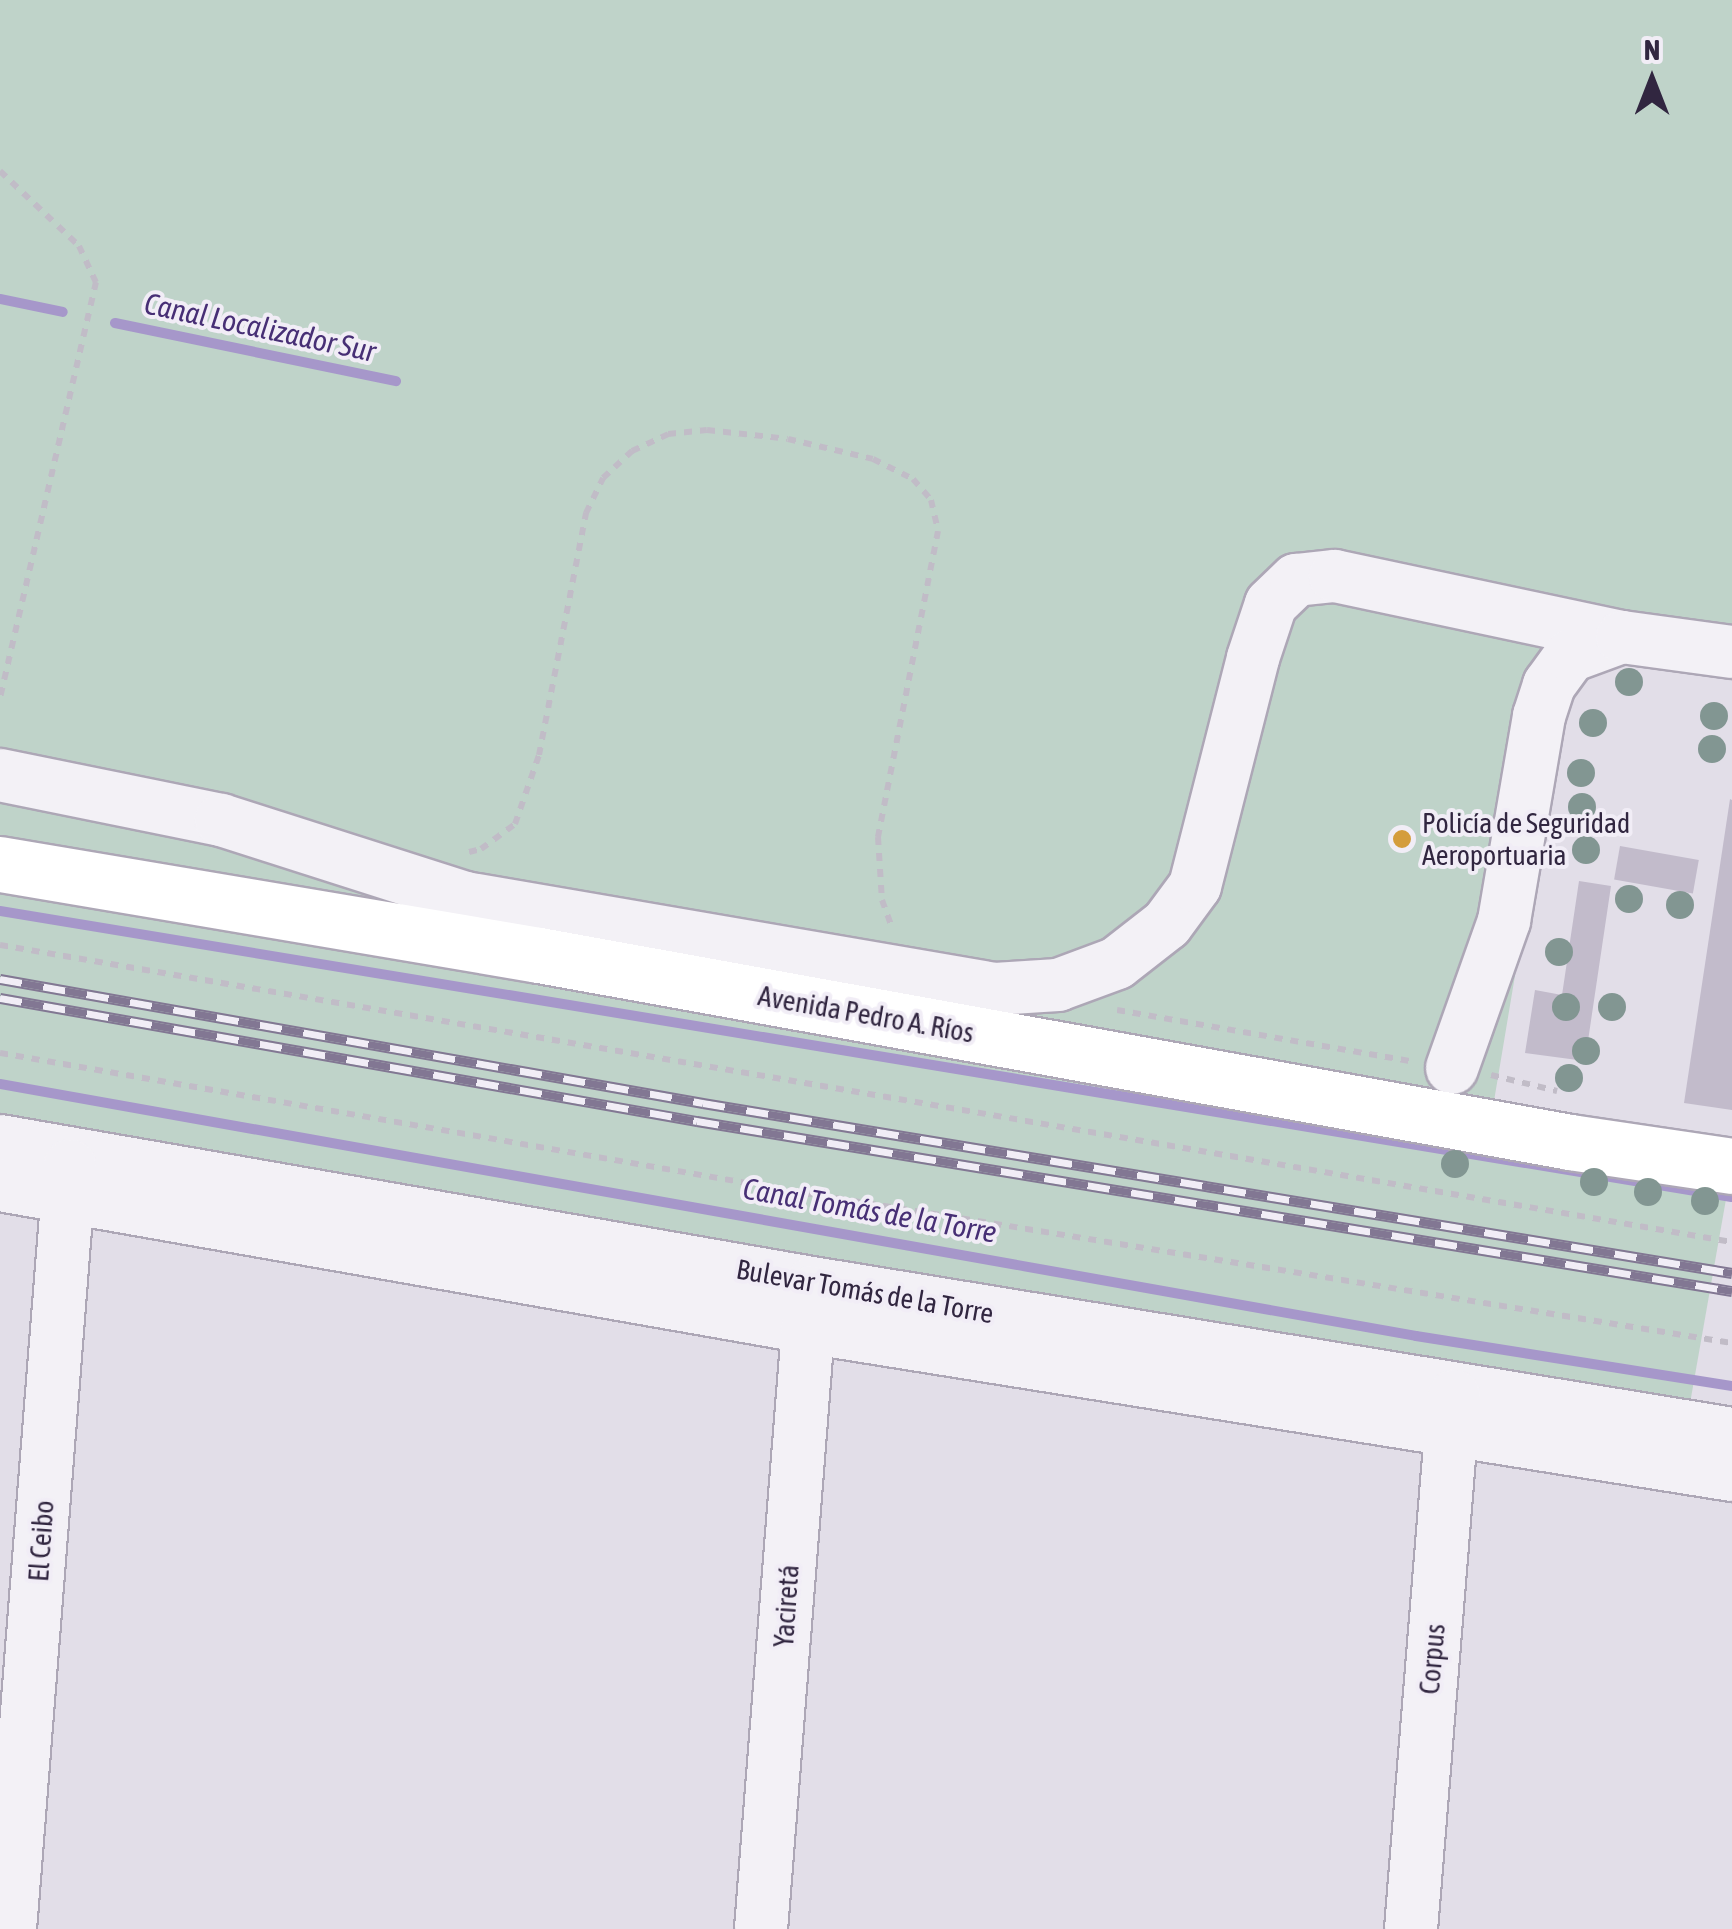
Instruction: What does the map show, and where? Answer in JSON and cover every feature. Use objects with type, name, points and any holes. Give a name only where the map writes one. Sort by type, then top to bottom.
[{"type":"main road","name":"Avenida Pedro A. Ríos","points":[[0,864],[540,955],[1570,1142],[1732,1166]]},
{"type":"street","points":[[0,775],[221,820],[465,898],[995,989],[1058,984],[1118,964],[1167,924],[1195,886],[1252,658],[1271,604],[1296,580],[1335,576],[1622,637],[1732,652]]},
{"type":"street","points":[[1452,1068],[1504,920],[1538,716],[1549,685],[1570,656],[1622,637]]},
{"type":"street","name":"Bulevar Tomás de la Torre","points":[[0,1141],[69,1175],[809,1305],[1453,1410],[1732,1475]]},
{"type":"street","name":"Bulevar Tomás de la Torre","points":[[0,1186],[69,1175]]},
{"type":"street","name":"El Ceibo","points":[[10,1929],[69,1175]]},
{"type":"street","name":"Yaciretá","points":[[762,1929],[809,1305]]},
{"type":"street","name":"Bulevar Tomás de la Torre","points":[[1453,1410],[1732,1434]]},
{"type":"street","name":"Corpus","points":[[1410,1929],[1453,1410]]},
{"type":"path","points":[[0,171],[79,246],[96,282],[0,697]]},
{"type":"path","points":[[464,853],[480,849],[515,824],[540,755],[586,514],[603,478],[632,451],[668,434],[707,430],[788,440],[874,459],[913,479],[931,500],[938,531],[878,837],[882,900],[898,944],[931,979]]},
{"type":"path","points":[[0,944],[1732,1242]]},
{"type":"path","points":[[1112,1009],[1452,1068],[1570,1095]]},
{"type":"path","points":[[0,1052],[804,1193],[1732,1343]]},
{"type":"green space","points":[[0,0],[1732,0],[1732,660],[1572,635],[1493,1107],[0,839]]},
{"type":"green space","points":[[0,864],[1731,1169],[1683,1442],[0,1145]]},
{"type":"building","points":[[1732,800],[1732,1110],[1684,1103]]},
{"type":"building","points":[[1620,846],[1699,860],[1693,893],[1614,879]]},
{"type":"building","points":[[1579,881],[1611,886],[1585,1061],[1525,1053],[1535,990],[1562,995]]},
{"type":"waterway","name":"Canal Localizador Sur","points":[[0,299],[63,312]]},
{"type":"waterway","name":"Canal Localizador Sur","points":[[115,323],[396,381]]},
{"type":"waterway","points":[[0,911],[1732,1197]]},
{"type":"waterway","name":"Canal Tomás de la Torre","points":[[0,1084],[1416,1336],[1732,1386]]},
{"type":"railway","points":[[0,979],[703,1103],[1732,1273]]},
{"type":"railway","points":[[0,998],[697,1121],[1732,1291]]},
{"type":"place","name":"Policía de Seguridad Aeroportuaria","points":[[1402,839]]}]
